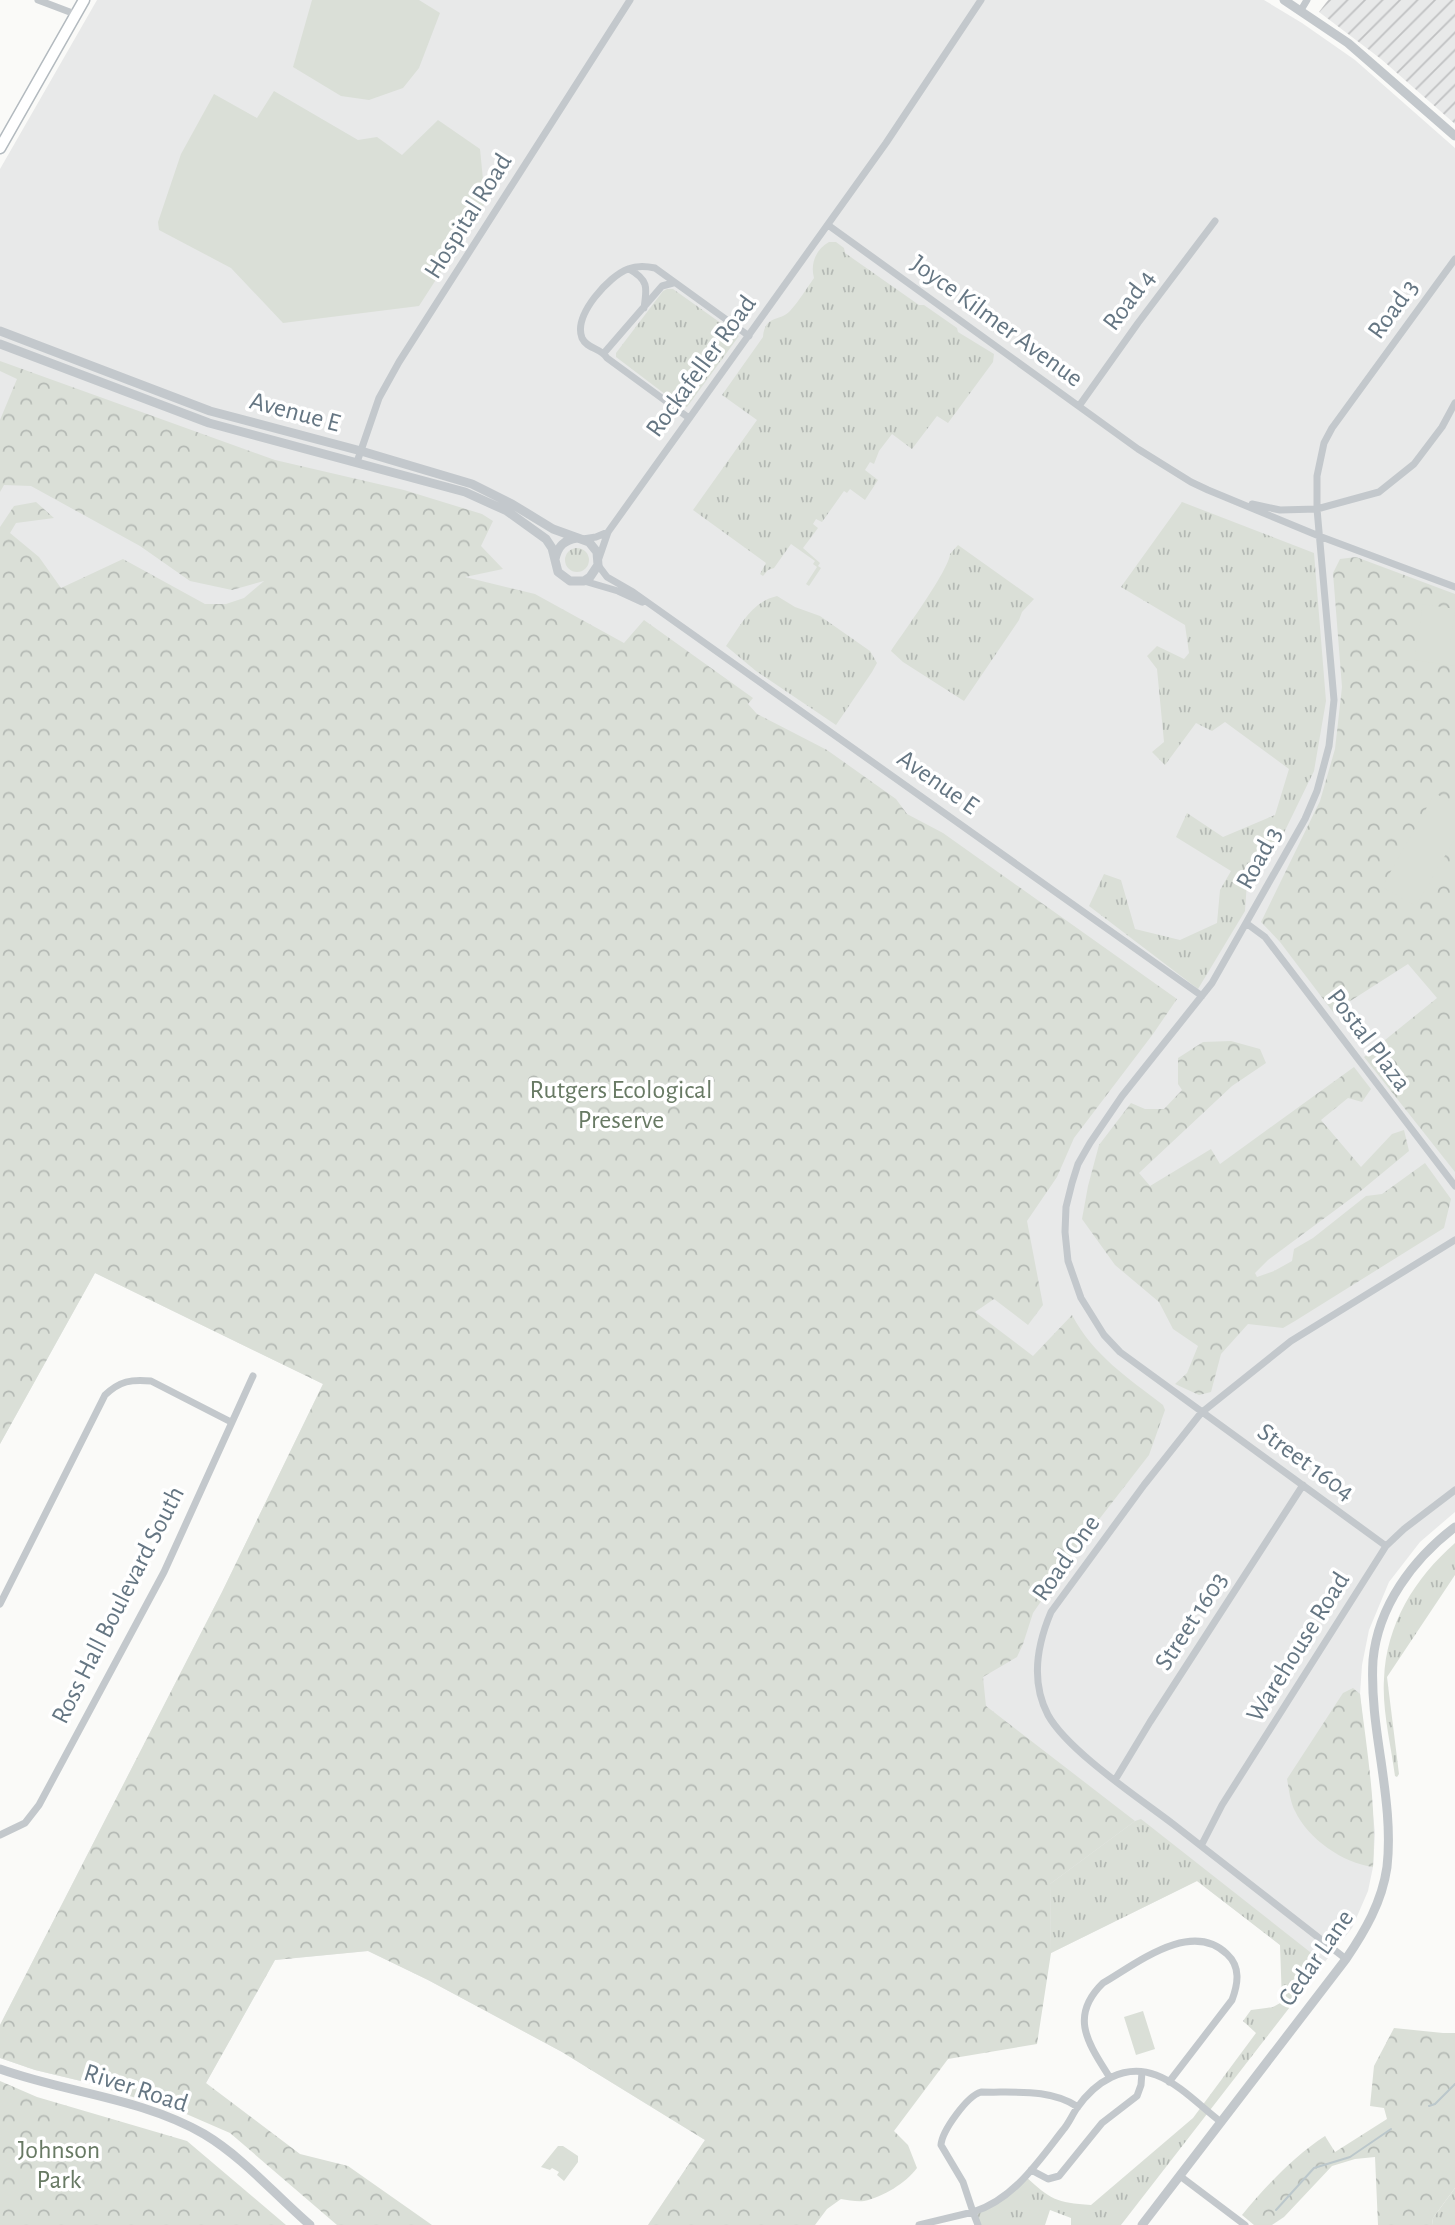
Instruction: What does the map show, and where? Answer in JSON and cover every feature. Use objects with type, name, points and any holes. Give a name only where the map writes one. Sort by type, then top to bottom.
[{"type":"main road","points":[[0,148],[84,0]]},
{"type":"street","points":[[38,0],[75,15]]},
{"type":"street","name":"Hospital Road","points":[[357,462],[379,398],[400,362],[630,0]]},
{"type":"street","points":[[828,225],[982,0]]},
{"type":"street","points":[[1284,0],[1348,43],[1455,136]]},
{"type":"street","points":[[1301,10],[1307,0]]},
{"type":"street","name":"Road 4","points":[[1079,406],[1215,221]]},
{"type":"street","name":"Rockafeller Road","points":[[598,562],[608,531],[828,225]]},
{"type":"street","name":"Joyce Kilmer Avenue","points":[[828,225],[1173,472],[1320,536],[1455,587]]},
{"type":"street","name":"Road 3","points":[[1201,1413],[1120,1352],[1088,1313],[1074,1284],[1068,1261],[1066,1207],[1078,1164],[1090,1143],[1122,1096],[1202,996],[1312,804],[1329,746],[1334,700],[1317,509],[1320,455],[1331,429],[1455,259]]},
{"type":"street","points":[[689,418],[607,358],[604,353],[588,346],[582,338],[582,321],[603,287],[613,277],[628,269],[642,265],[655,268],[748,336]]},
{"type":"street","points":[[628,269],[644,280],[646,293],[643,310]]},
{"type":"street","points":[[604,353],[662,286],[673,283]]},
{"type":"street","name":"Avenue E","points":[[0,331],[210,411],[472,484],[512,504],[541,523],[594,546],[598,562],[607,577],[633,592],[1202,996]]},
{"type":"street","name":"Avenue E","points":[[0,344],[209,423],[448,486],[488,502],[507,511],[546,539],[552,548],[558,572],[563,578],[618,591],[649,604]]},
{"type":"street","name":"Joyce Kilmer Avenue","points":[[1238,502],[1280,510],[1317,509],[1379,492],[1414,464],[1455,403]]},
{"type":"street","points":[[555,558],[559,546],[564,542],[596,537],[608,531]]},
{"type":"street","points":[[584,581],[590,577],[598,562]]},
{"type":"street","name":"Postal Plaza","points":[[1246,923],[1265,937],[1455,1186]]},
{"type":"street","name":"Road One","points":[[1346,1959],[1073,1745],[1048,1715],[1037,1677],[1037,1655],[1051,1612],[1144,1485],[1201,1413],[1291,1340],[1455,1240]]},
{"type":"street","name":"Ross Hall Boulevard South","points":[[0,1835],[25,1823],[39,1805],[164,1572],[253,1377]]},
{"type":"street","points":[[0,1604],[105,1395],[116,1385],[136,1379],[151,1381],[231,1422]]},
{"type":"street","name":"Street 1604","points":[[1201,1413],[1386,1546]]},
{"type":"street","name":"Street 1603","points":[[1115,1780],[1303,1485]]},
{"type":"street","name":"Warehouse Road","points":[[1201,1846],[1222,1805],[1386,1546],[1455,1490]]},
{"type":"street","name":"Cedar Lane","points":[[1142,2225],[1367,1928],[1378,1903],[1386,1869],[1388,1812],[1374,1714],[1373,1659],[1377,1640],[1382,1622],[1404,1580],[1437,1541],[1455,1527]]},
{"type":"street","points":[[1110,2078],[1087,2041],[1083,2025],[1087,2006],[1096,1989],[1168,1946],[1188,1941],[1206,1942],[1220,1949],[1233,1961],[1237,1984],[1232,2000],[1169,2082]]},
{"type":"street","name":"River Road","points":[[0,2069],[147,2109],[185,2124],[221,2145],[310,2225]]},
{"type":"street","points":[[919,2225],[973,2213],[1003,2198],[1031,2170],[1066,2127],[1088,2094],[1110,2078],[1123,2073],[1142,2072],[1156,2075],[1222,2122]]},
{"type":"street","points":[[1031,2170],[1048,2179],[1059,2176],[1102,2123],[1137,2096],[1142,2072]]},
{"type":"street","points":[[978,2225],[963,2182],[941,2145],[944,2132],[971,2096],[981,2092],[1051,2095],[1065,2099],[1078,2108]]},
{"type":"street","points":[[1180,2176],[1245,2225]]},
{"type":"shaded area","points":[[97,0],[1264,0],[1355,60],[1455,148],[1455,1512],[1420,1542],[1389,1582],[1369,1630],[1360,1694],[1375,1833],[1373,1867],[1368,1891],[1352,1928],[1324,1963],[1280,1945],[1197,1881],[1051,1953],[948,2059],[648,2225],[705,2140],[562,2052],[368,1951],[275,1960],[206,2083],[85,2082],[0,2058],[0,2025],[222,1592],[323,1384],[95,1273],[0,1444],[0,169]]},
{"type":"shaded area","points":[[1328,0],[1455,0],[1455,124],[1381,59],[1319,12]]},
{"type":"green space","points":[[312,0],[419,0],[440,13],[419,68],[403,88],[369,100],[341,96],[293,67]]},
{"type":"green space","points":[[274,91],[358,140],[377,137],[402,155],[438,120],[480,149],[484,190],[491,194],[419,306],[283,323],[231,268],[159,230],[158,222],[181,154],[214,94],[257,118]]},
{"type":"green space","points":[[829,242],[836,242],[844,248],[845,253],[994,354],[993,362],[948,423],[937,416],[912,449],[892,434],[879,451],[874,464],[870,462],[865,470],[878,480],[865,500],[850,489],[847,493],[844,491],[822,522],[816,519],[813,524],[818,528],[803,548],[820,563],[818,566],[821,568],[809,586],[806,584],[817,567],[813,564],[815,561],[791,544],[774,568],[763,576],[760,574],[766,563],[693,510],[757,420],[722,395],[763,337],[767,325],[793,307],[814,278],[815,257]]},
{"type":"green space","points":[[667,289],[673,289],[739,336],[687,407],[682,407],[616,357],[616,353]]},
{"type":"green space","name":"Rutgers Ecological Preserve","points":[[0,361],[275,460],[404,490],[482,514],[493,521],[481,546],[503,569],[465,577],[535,594],[624,643],[644,620],[753,698],[748,704],[757,714],[827,750],[896,799],[907,814],[943,833],[1177,999],[1074,1138],[1057,1177],[1027,1221],[1043,1305],[1028,1325],[994,1299],[975,1312],[1033,1356],[1072,1315],[1101,1354],[1163,1405],[1165,1410],[1149,1455],[1083,1540],[1033,1613],[1017,1657],[983,1677],[986,1706],[1135,1821],[1050,1884],[1051,1953],[1037,2044],[948,2059],[894,2131],[908,2145],[917,2168],[907,2179],[886,2193],[864,2201],[841,2199],[827,2209],[815,2225],[648,2225],[705,2140],[562,2052],[368,1951],[275,1960],[206,2083],[300,2154],[348,2166],[432,2225],[337,2225],[230,2133],[184,2113],[0,2058],[0,2025],[222,1592],[323,1384],[95,1273],[0,1444],[0,527],[14,506],[36,502],[54,518],[16,523],[10,533],[39,557],[61,588],[123,559],[205,604],[226,604],[244,598],[264,581],[232,590],[190,581],[140,546],[31,486],[4,485],[0,492],[0,420],[17,379],[0,371]]},
{"type":"green space","points":[[1182,502],[1314,553],[1326,701],[1314,771],[1278,845],[1248,868],[1245,911],[1198,989],[1089,906],[1104,874],[1121,880],[1135,929],[1180,940],[1217,923],[1220,890],[1231,871],[1176,837],[1187,813],[1223,837],[1275,815],[1289,769],[1225,722],[1212,731],[1196,723],[1165,765],[1152,752],[1164,742],[1157,669],[1147,656],[1157,646],[1184,659],[1189,653],[1185,625],[1121,587]]},
{"type":"green space","points":[[958,545],[1034,599],[1022,612],[964,701],[903,662],[891,651],[934,587],[950,554]]},
{"type":"green space","points":[[577,548],[586,551],[589,560],[586,569],[577,572],[568,569],[565,560],[568,551]]},
{"type":"green space","points":[[1356,557],[1455,594],[1455,1172],[1364,1057],[1437,998],[1408,964],[1333,1012],[1280,942],[1261,922],[1320,801],[1335,749],[1342,687],[1333,573],[1340,559]]},
{"type":"green space","points":[[777,596],[795,607],[820,616],[870,651],[877,663],[836,725],[756,671],[726,646],[753,609]]},
{"type":"green space","points":[[1423,604],[1455,609],[1450,646],[1455,647],[1455,666],[1414,660]]},
{"type":"green space","points":[[1435,793],[1455,805],[1455,838],[1416,906],[1382,887]]},
{"type":"green space","points":[[1231,1041],[1260,1049],[1266,1063],[1232,1086],[1139,1173],[1150,1186],[1211,1149],[1220,1164],[1354,1067],[1371,1089],[1362,1102],[1348,1098],[1321,1120],[1361,1167],[1392,1134],[1404,1130],[1409,1151],[1357,1194],[1268,1260],[1255,1273],[1257,1277],[1292,1261],[1294,1249],[1313,1238],[1366,1196],[1382,1194],[1425,1163],[1451,1199],[1444,1228],[1295,1321],[1283,1328],[1248,1324],[1221,1354],[1211,1392],[1199,1395],[1175,1384],[1187,1373],[1198,1346],[1173,1329],[1159,1302],[1115,1265],[1082,1219],[1099,1145],[1131,1103],[1145,1109],[1164,1109],[1182,1090],[1178,1084],[1178,1058],[1203,1042]]},
{"type":"green space","points":[[1455,1543],[1455,1575],[1387,1677],[1399,1774],[1397,1777],[1384,1703],[1384,1679],[1390,1639],[1415,1587]]},
{"type":"green space","points":[[1353,1688],[1360,1694],[1368,1758],[1374,1824],[1373,1867],[1339,1855],[1308,1831],[1293,1807],[1287,1779],[1343,1693]]},
{"type":"green space","points":[[1141,1819],[1324,1963],[1121,2225],[1071,2225],[1071,2218],[1050,2210],[1045,2225],[978,2225],[973,2212],[984,2209],[1025,2176],[1054,2198],[1069,2203],[1091,2205],[1193,2118],[1256,2033],[1243,2021],[1251,2010],[1273,2007],[1282,2002],[1280,1945],[1197,1881],[1051,1953],[1050,1884]]},
{"type":"green space","points":[[1143,2011],[1155,2049],[1136,2055],[1124,2017]]},
{"type":"green space","points":[[1394,2028],[1455,2033],[1455,2188],[1433,2218],[1432,2225],[1378,2225],[1375,2157],[1355,2159],[1332,2166],[1284,2217],[1272,2225],[1254,2225],[1242,2215],[1270,2183],[1302,2153],[1325,2136],[1335,2152],[1387,2119],[1384,2108],[1370,2106],[1374,2066]]},
{"type":"green space","name":"Johnson Park","points":[[0,2081],[37,2097],[187,2141],[286,2225],[0,2225]]},
{"type":"green space","points":[[558,2146],[563,2146],[578,2156],[578,2162],[564,2181],[557,2175],[559,2172],[541,2167]]},
{"type":"green space","points":[[1455,2188],[1455,2225],[1432,2225],[1433,2218]]},
{"type":"waterway","points":[[1429,2106],[1435,2104],[1455,2084]]},
{"type":"waterway","points":[[1276,2210],[1314,2168],[1350,2157],[1391,2129]]}]
